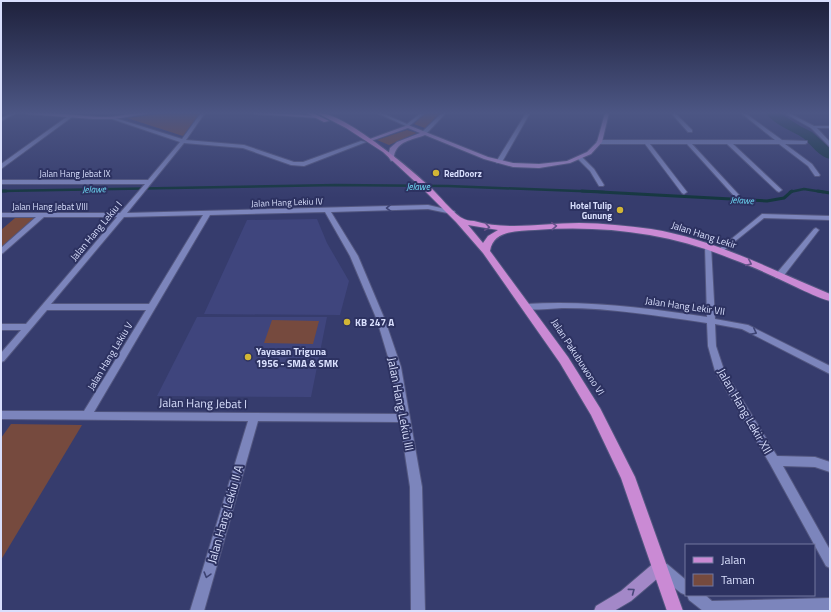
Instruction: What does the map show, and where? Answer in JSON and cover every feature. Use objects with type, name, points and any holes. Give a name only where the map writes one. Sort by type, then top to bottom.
[{"type":"main road","name":"Jalan Pakubuwono VI","points":[[367,142],[393,160],[427,188],[460,220],[486,251],[564,360],[596,412],[628,477],[675,611]]},
{"type":"main road","name":"Jalan Hang Lekir","points":[[460,220],[481,226],[515,230]]},
{"type":"main road","name":"Jalan Hang Lekir","points":[[486,251],[488,242],[499,233],[556,226],[592,226],[666,234],[721,250],[830,298]]},
{"type":"street","points":[[1,167],[36,142]]},
{"type":"street","name":"Jalan Hang Lekiu I","points":[[1,359],[46,307],[183,142]]},
{"type":"street","points":[[189,142],[244,147],[284,161],[299,164],[304,164],[364,142]]},
{"type":"street","points":[[393,160],[391,156],[393,148],[403,142]]},
{"type":"street","points":[[445,142],[486,158],[522,166],[539,166],[568,162],[589,154],[598,142],[752,142]]},
{"type":"street","points":[[499,162],[511,142]]},
{"type":"street","points":[[647,142],[684,192]]},
{"type":"street","points":[[688,142],[737,196]]},
{"type":"street","points":[[728,142],[779,190]]},
{"type":"street","points":[[783,142],[810,164],[817,176]]},
{"type":"street","points":[[795,142],[805,142]]},
{"type":"street","points":[[580,158],[592,170],[601,185]]},
{"type":"street","name":"Jalan Hang Jebat IX","points":[[1,182],[147,185]]},
{"type":"street","name":"Jalan Hang Lekiu IV","points":[[122,215],[207,214],[428,207],[452,212]]},
{"type":"street","name":"Jalan Hang Lekiu III","points":[[327,210],[354,256],[381,320],[396,367],[416,487],[418,611]]},
{"type":"street","name":"Jalan Hang Lekiu V","points":[[88,415],[207,214]]},
{"type":"street","name":"Jalan Hang Jebat VIII","points":[[1,215],[122,215]]},
{"type":"street","points":[[1,222],[9,215]]},
{"type":"street","points":[[1,252],[42,215]]},
{"type":"street","points":[[721,250],[762,216],[830,218]]},
{"type":"street","points":[[779,276],[816,230]]},
{"type":"street","name":"Jalan Hang Lekir XII","points":[[708,246],[712,346],[720,371],[774,461],[830,562]]},
{"type":"street","name":"Jalan Hang Lekir VII","points":[[526,307],[550,305],[616,308],[745,327],[830,370]]},
{"type":"street","name":"Jalan Hang Lekiu V","points":[[46,307],[152,307]]},
{"type":"street","points":[[1,327],[29,327]]},
{"type":"street","name":"Jalan Hang Jebat I","points":[[1,415],[404,418]]},
{"type":"street","name":"Jalan Hang Lekiu II A","points":[[196,611],[254,417]]},
{"type":"street","points":[[774,461],[815,462],[830,466]]},
{"type":"street","points":[[601,611],[626,596],[660,567],[685,587]]},
{"type":"street","points":[[695,596],[709,610],[747,610],[830,605]]},
{"type":"shaded area","points":[[317,219],[327,243],[349,281],[340,315],[204,314],[247,220]]},
{"type":"shaded area","name":"Yayasan Triguna 1956 - SMA & SMK","points":[[197,317],[327,317],[311,397],[157,396]]},
{"type":"green space","points":[[381,142],[397,142],[389,145]]},
{"type":"green space","points":[[15,218],[35,218],[1,249],[1,230]]},
{"type":"green space","points":[[272,320],[319,321],[313,344],[264,343]]},
{"type":"green space","points":[[11,424],[82,425],[1,560],[1,438]]},
{"type":"waterway","points":[[815,142],[830,155]]},
{"type":"waterway","name":"Jelawe","points":[[6,191],[1,191],[336,185],[448,186],[592,192]]},
{"type":"waterway","name":"Jelawe","points":[[791,192],[804,189],[823,192]]},
{"type":"waterway","name":"Jelawe","points":[[582,191],[592,192]]},
{"type":"waterway","name":"Jelawe","points":[[818,191],[830,193]]},
{"type":"waterway","name":"Jelawe","points":[[592,192],[604,192]]},
{"type":"waterway","name":"Jelawe","points":[[592,192],[767,201],[784,198],[791,192]]},
{"type":"place","name":"RedDoorz","points":[[436,173]]},
{"type":"place","name":"Hotel Tulip Gunung","points":[[620,210]]},
{"type":"place","name":"KB 247 A","points":[[347,322]]},
{"type":"place","name":"Yayasan Triguna 1956 - SMA & SMK","points":[[248,357]]}]
